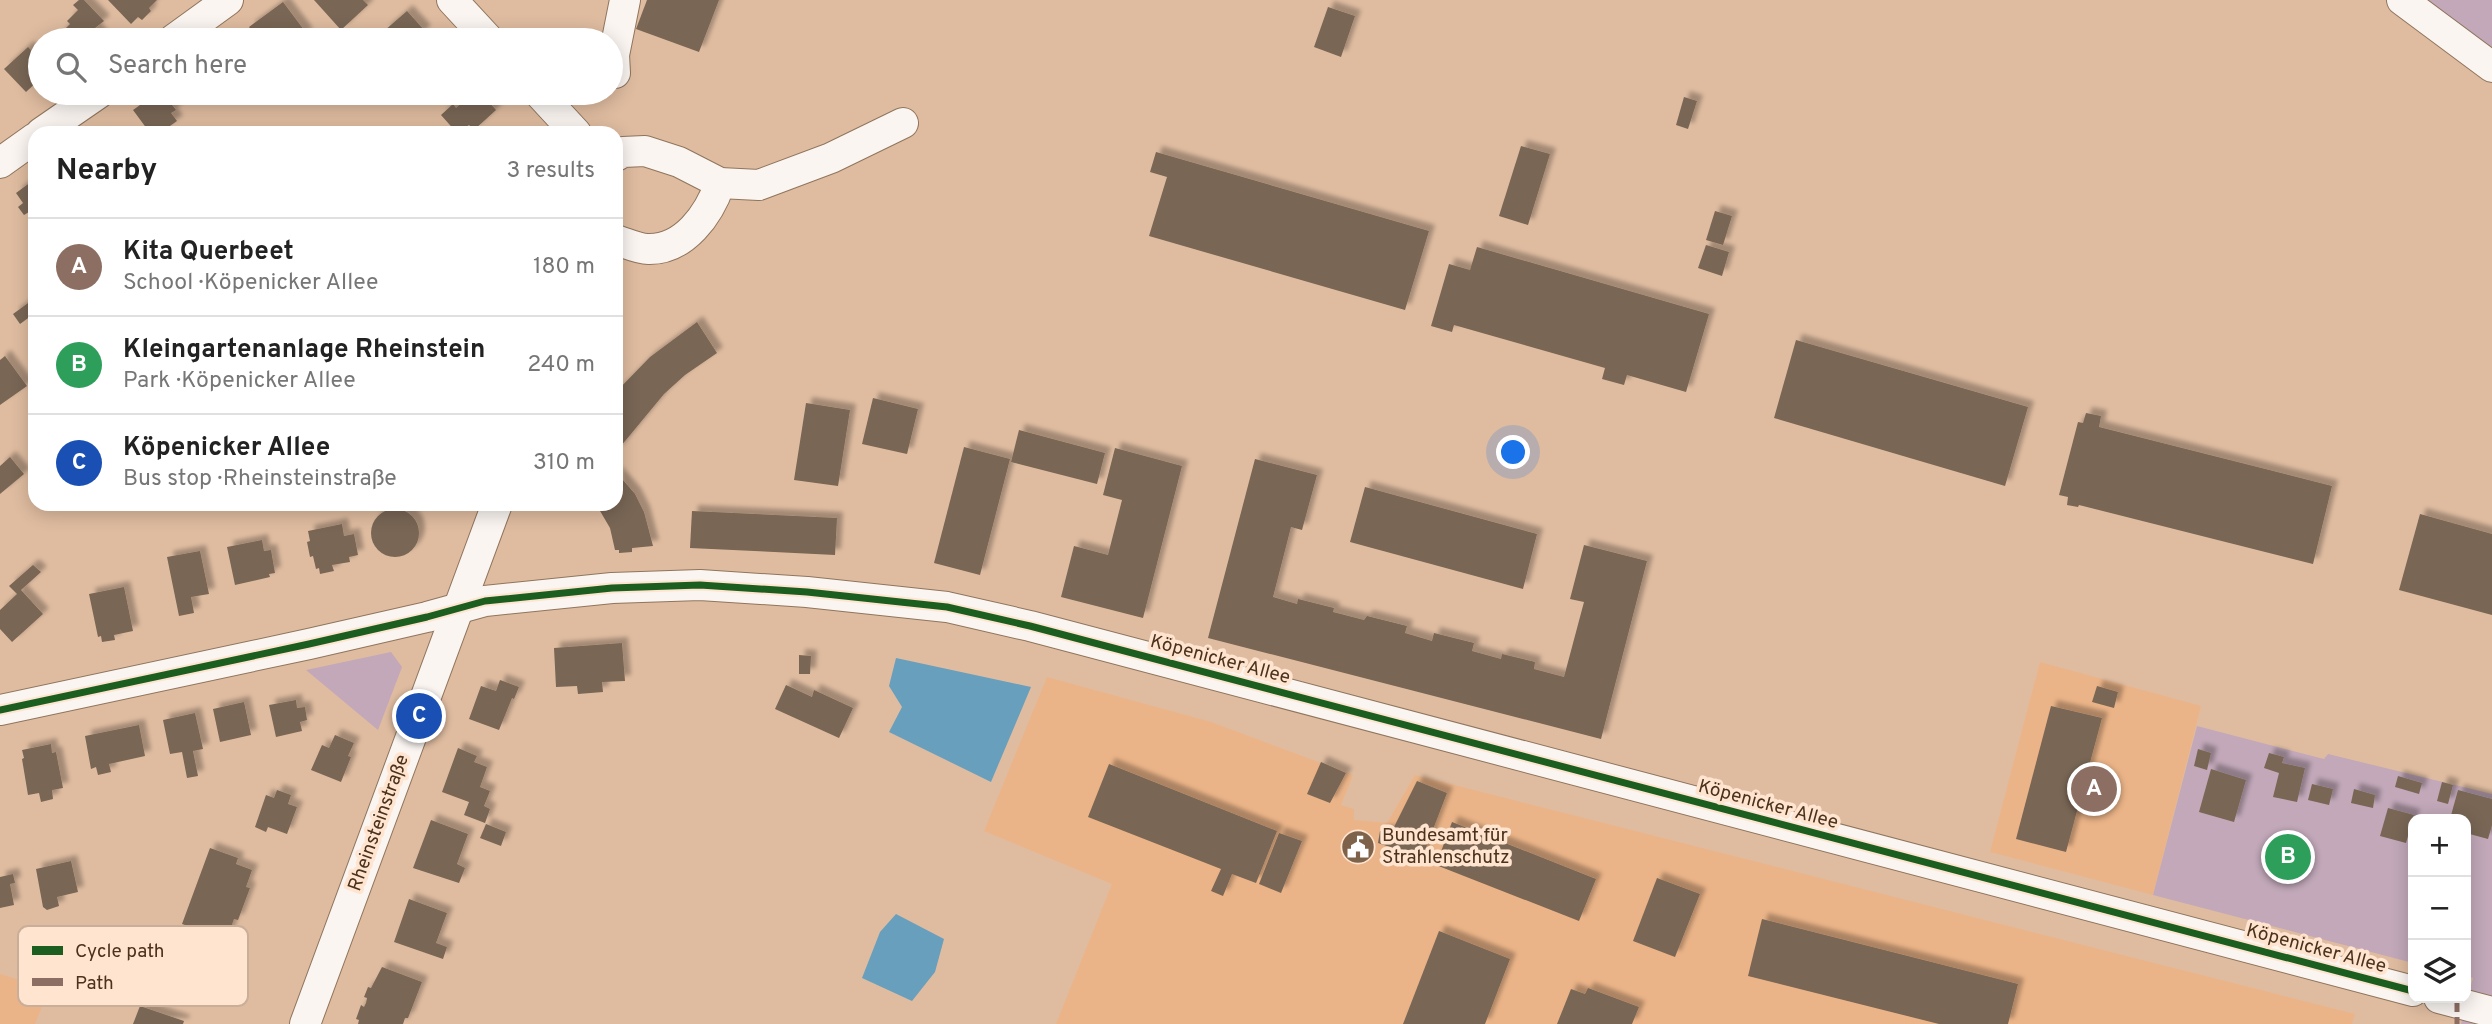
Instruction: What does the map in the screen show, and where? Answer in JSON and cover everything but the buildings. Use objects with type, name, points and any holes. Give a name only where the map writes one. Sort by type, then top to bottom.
[{"type":"street","points":[[190,28],[228,0]]},
{"type":"street","points":[[452,0],[478,28]]},
{"type":"street","points":[[619,28],[625,0]]},
{"type":"street","points":[[2402,0],[2492,67]]},
{"type":"street","points":[[51,126],[82,105]]},
{"type":"street","points":[[550,105],[570,126]]},
{"type":"street","points":[[623,152],[645,151],[679,162],[720,183],[759,185],[831,158],[903,123]]},
{"type":"street","points":[[0,163],[28,143]]},
{"type":"street","points":[[623,242],[646,249],[673,246],[713,204],[720,183]]},
{"type":"street","name":"Rheinsteinstraße","points":[[305,1024],[494,511]]},
{"type":"street","name":"Köpenicker Allee","points":[[0,710],[334,638],[485,601],[520,596],[666,585],[807,592],[947,607],[1030,626],[2408,990]]},
{"type":"street","points":[[2458,1003],[2492,1012]]},
{"type":"shaded area","points":[[2390,0],[2492,0],[2492,77]]},
{"type":"shaded area","points":[[391,652],[402,667],[378,730],[306,670]]},
{"type":"shaded area","points":[[2040,662],[2201,706],[2153,895],[1990,852]]},
{"type":"shaded area","name":"Bundesamt für Strahlenschutz","points":[[1047,677],[1211,722],[1353,775],[1341,805],[1354,809],[1354,820],[1387,823],[1415,775],[2355,1014],[2352,1024],[1056,1024],[1112,884],[984,831]]},
{"type":"shaded area","points":[[2197,726],[2324,759],[2328,754],[2492,794],[2492,1024],[2461,1024],[2466,1003],[2471,1003],[2473,978],[2471,814],[2408,814],[2408,962],[2153,895]]},
{"type":"shaded area","points":[[0,974],[18,980],[18,1006],[42,1006],[35,1024],[0,1024]]},
{"type":"water","points":[[896,658],[1031,687],[991,782],[889,732],[902,707],[889,686]]},
{"type":"water","points":[[896,914],[944,939],[935,972],[912,1001],[862,978],[880,932]]},
{"type":"marked path","points":[[2457,1003],[2457,1024]]},
{"type":"cycle path","points":[[0,710],[309,644],[485,601],[612,588],[700,585],[807,592],[947,607],[1030,626],[2408,990]]},
{"type":"place","name":"Köpenicker Allee","points":[[419,716]]},
{"type":"place","name":"Kita Querbeet","points":[[2094,789]]},
{"type":"place","name":"Bundesamt für Strahlenschutz","points":[[1358,847]]},
{"type":"place","name":"Kleingartenanlage Rheinstein","points":[[2288,857]]}]
